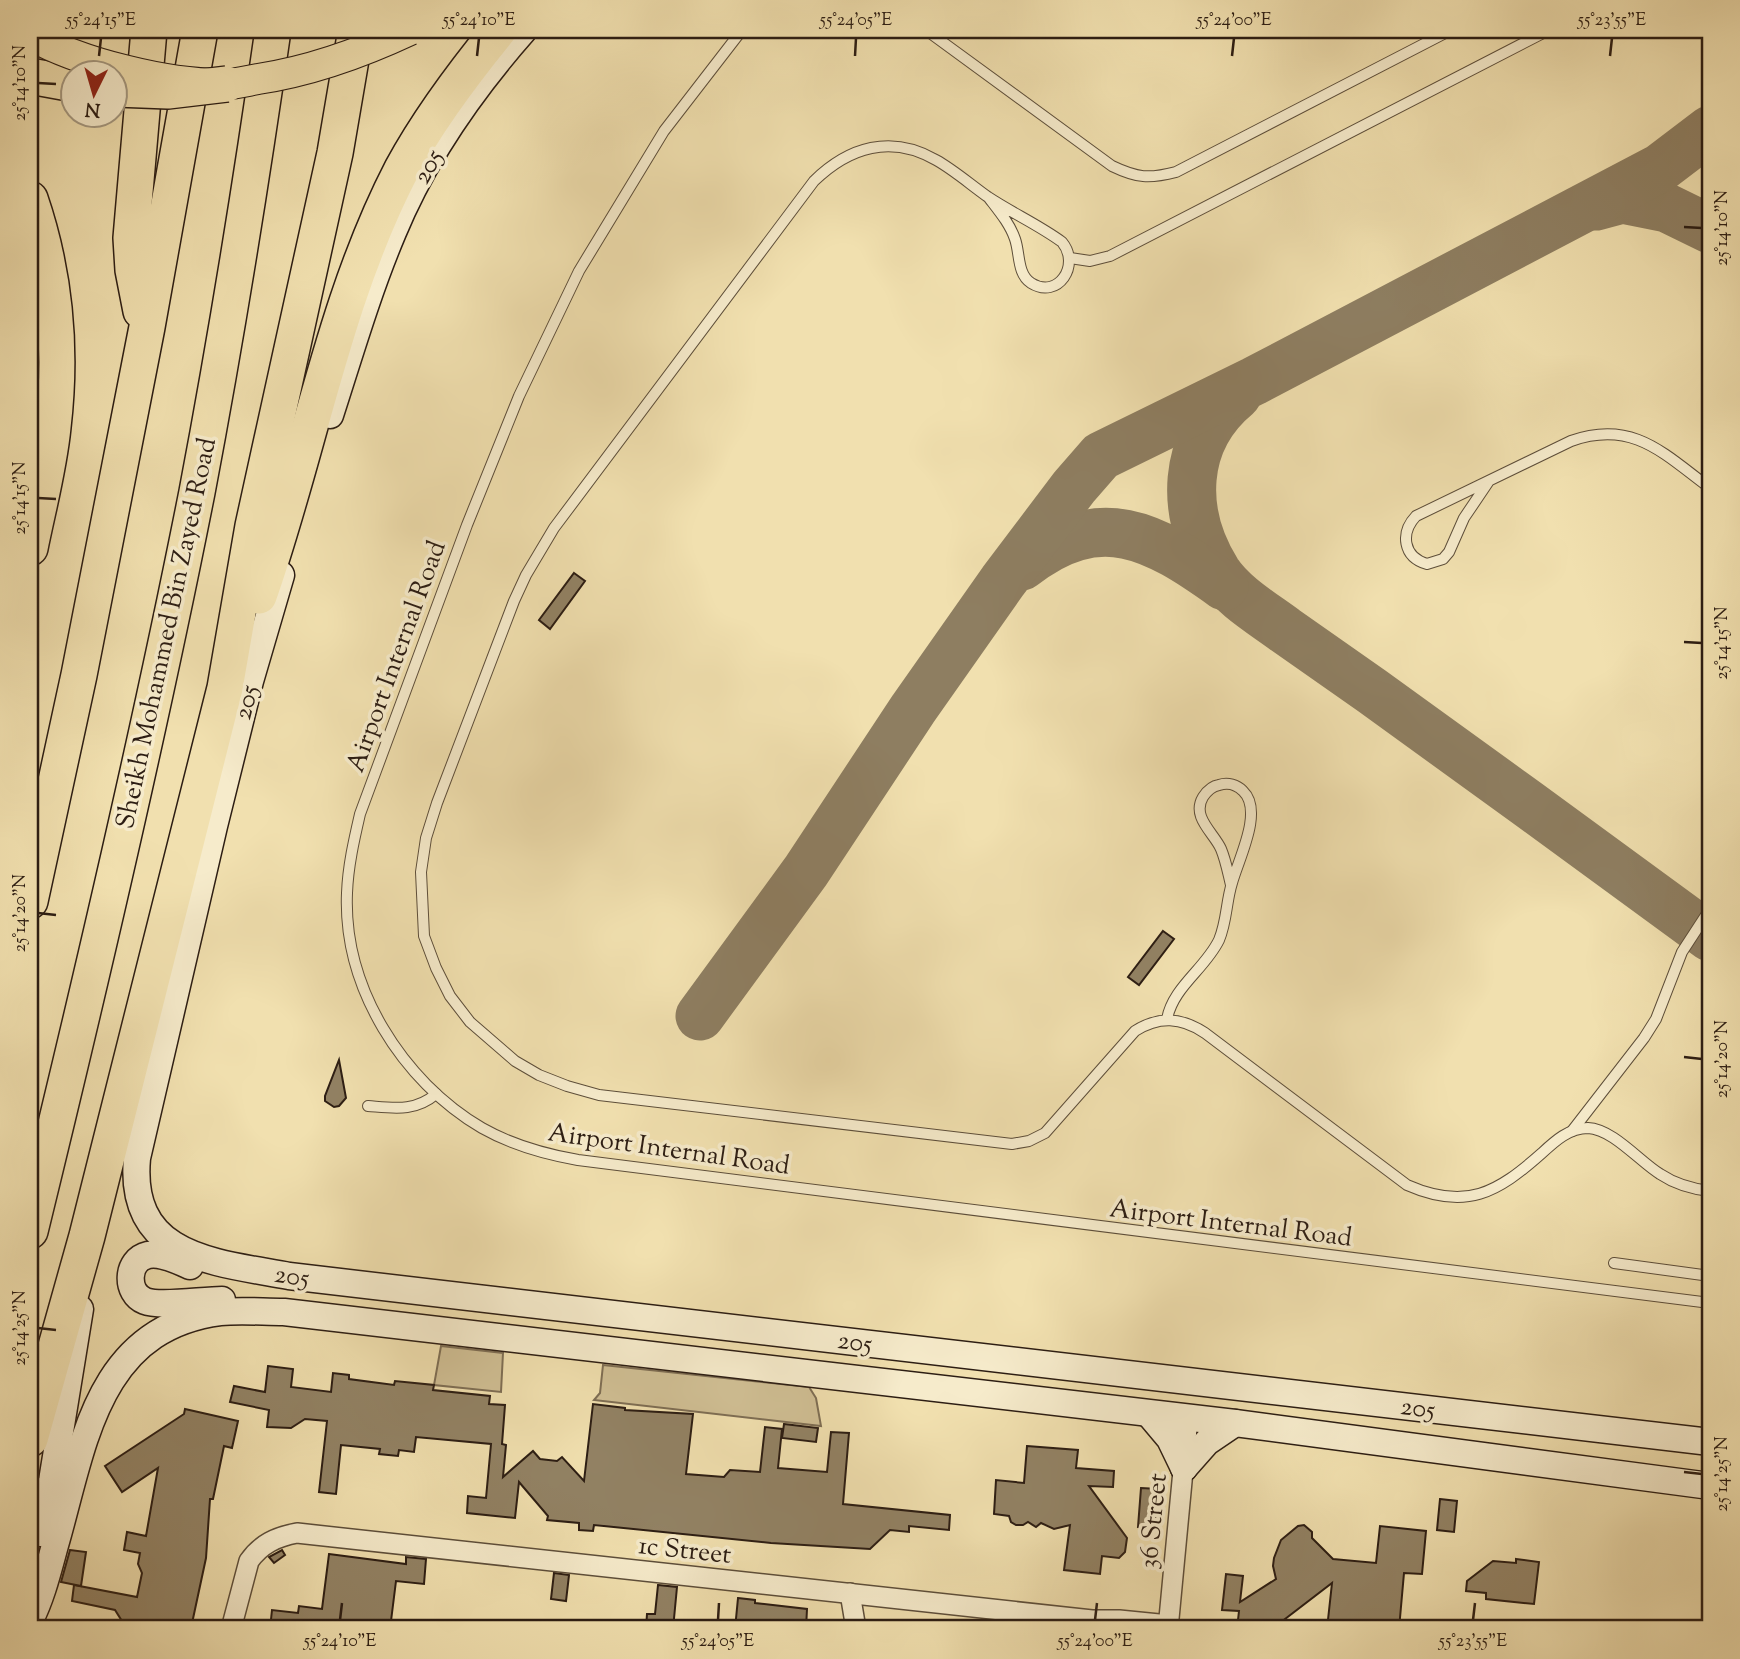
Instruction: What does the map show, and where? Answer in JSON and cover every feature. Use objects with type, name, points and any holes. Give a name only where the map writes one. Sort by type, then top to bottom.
[{"type":"highway","points":[[147,327],[138,302],[131,238],[149,30]]},
{"type":"highway","points":[[30,901],[79,675],[147,327],[200,30]]},
{"type":"highway","name":"Sheikh Mohammed Bin Zayed Road","points":[[30,1231],[149,720],[197,491],[237,263],[273,30]]},
{"type":"highway","points":[[30,1439],[87,1236],[225,688],[253,526],[335,153],[356,30]]},
{"type":"highway","points":[[335,153],[378,30]]},
{"type":"highway","points":[[225,688],[274,550],[336,331],[360,263],[415,146],[466,71],[499,30]]},
{"type":"highway","points":[[30,76],[60,81]]},
{"type":"highway","points":[[130,90],[168,91],[227,84]]},
{"type":"highway","points":[[30,199],[48,266],[55,326],[56,382],[46,476],[30,548]]},
{"type":"main road","points":[[30,35],[75,56],[110,67],[177,79],[227,84],[278,76],[328,63],[376,46],[410,30]]},
{"type":"street","name":"205","points":[[524,30],[481,81],[425,167],[393,231],[353,343],[250,681],[137,1158],[137,1196],[147,1219],[165,1239],[194,1256],[289,1276],[1710,1442]]},
{"type":"street","points":[[30,1583],[52,1481],[79,1320],[87,1236]]},
{"type":"street","points":[[284,1312],[255,1304],[226,1301],[148,1303],[139,1298],[133,1290],[131,1273],[141,1258],[159,1255],[215,1272],[289,1276]]},
{"type":"street","name":"205","points":[[30,1620],[41,1592],[90,1422],[99,1400],[120,1367],[149,1339],[182,1322],[219,1312],[284,1312],[1235,1423],[1710,1486]]},
{"type":"street","points":[[1188,1418],[1192,1404],[1200,1398],[1323,1410],[1342,1410],[1379,1402]]},
{"type":"street","points":[[1149,1414],[1170,1439],[1184,1468],[1206,1442],[1235,1423]]},
{"type":"street","name":"36 Street","points":[[1168,1627],[1188,1418]]},
{"type":"street","name":"1c Street","points":[[231,1629],[249,1561],[256,1551],[284,1535],[309,1534],[1168,1627]]},
{"type":"street","points":[[857,1629],[859,1595]]},
{"type":"street","name":"1c Street","points":[[1092,1620],[1119,1629]]},
{"type":"lane","name":"Airport Internal Road","points":[[742,30],[664,131],[579,271],[519,396],[498,447],[360,814],[350,856],[347,895],[351,936],[360,976],[376,1014],[397,1050],[416,1075],[462,1115],[505,1139],[541,1152],[578,1160],[1710,1303]]},
{"type":"lane","points":[[926,30],[1112,166],[1132,175],[1154,178],[1176,172],[1451,30]]},
{"type":"lane","points":[[1070,258],[1090,261],[1110,256],[1549,30]]},
{"type":"lane","points":[[989,198],[1011,230],[1023,275],[1031,283],[1042,287],[1054,285],[1063,279],[1069,269],[1068,249],[1053,235],[989,198],[937,160],[917,151],[895,146],[872,147],[850,153],[830,165],[814,181],[554,528],[526,575],[480,689],[426,838],[421,872],[424,936],[450,996],[470,1022],[515,1061],[567,1087],[632,1100],[1012,1144],[1030,1141],[1045,1132],[1135,1031],[1154,1021],[1183,1021],[1205,1033],[1407,1185],[1424,1192],[1443,1197],[1481,1194],[1499,1187],[1515,1176],[1555,1140],[1572,1131],[1590,1128],[1603,1133],[1673,1182],[1710,1191]]},
{"type":"lane","points":[[1489,481],[1464,518],[1443,559],[1427,564],[1412,557],[1407,550],[1405,533],[1416,516],[1571,441],[1599,433],[1626,435],[1652,444],[1710,488]]},
{"type":"lane","points":[[1167,1019],[1176,996],[1211,953],[1218,940],[1227,912],[1231,885],[1248,835],[1250,806],[1247,795],[1238,786],[1226,783],[1214,786],[1205,793],[1200,803],[1200,813],[1222,851],[1231,885]]},
{"type":"lane","points":[[1572,1131],[1644,1038],[1656,1018],[1682,952],[1710,909]]},
{"type":"lane","points":[[368,1107],[413,1108],[436,1094]]},
{"type":"lane","points":[[1614,1263],[1710,1276]]},
{"type":"shaded area","points":[[441,1346],[503,1353],[501,1392],[434,1385]]},
{"type":"shaded area","points":[[603,1365],[809,1387],[816,1398],[821,1426],[594,1400],[600,1393]]},
{"type":"building","points":[[574,573],[585,581],[550,629],[539,620]]},
{"type":"building","points":[[1163,931],[1174,939],[1139,985],[1128,977]]},
{"type":"building","points":[[339,1060],[346,1098],[339,1106],[334,1107],[325,1101],[325,1096]]},
{"type":"building","points":[[268,1366],[293,1369],[291,1387],[331,1392],[333,1373],[349,1375],[349,1379],[394,1385],[395,1381],[434,1385],[433,1390],[490,1396],[489,1404],[505,1405],[502,1444],[506,1445],[503,1477],[533,1451],[540,1459],[557,1461],[562,1457],[584,1481],[593,1404],[625,1410],[693,1414],[686,1474],[724,1477],[730,1470],[760,1472],[765,1427],[782,1429],[778,1468],[827,1472],[831,1432],[849,1433],[843,1504],[950,1515],[949,1530],[909,1526],[909,1532],[890,1530],[870,1549],[771,1543],[594,1525],[593,1531],[579,1530],[579,1523],[547,1520],[548,1516],[519,1482],[515,1518],[467,1513],[468,1496],[486,1498],[491,1444],[416,1437],[414,1452],[399,1450],[398,1456],[379,1454],[380,1449],[341,1445],[336,1494],[319,1492],[327,1421],[305,1419],[291,1428],[267,1427],[269,1410],[230,1402],[234,1386],[265,1392]]},
{"type":"building","points":[[185,1409],[238,1421],[232,1448],[224,1446],[213,1499],[210,1499],[206,1558],[191,1628],[157,1621],[162,1629],[127,1629],[115,1610],[72,1601],[74,1585],[137,1597],[142,1573],[138,1564],[140,1553],[124,1550],[127,1532],[146,1536],[158,1468],[122,1492],[105,1466],[184,1414]]},
{"type":"building","points":[[784,1424],[818,1428],[816,1442],[782,1438]]},
{"type":"building","points":[[1027,1446],[1078,1450],[1076,1468],[1114,1471],[1113,1487],[1089,1486],[1127,1538],[1125,1552],[1119,1558],[1102,1556],[1100,1574],[1064,1570],[1070,1525],[1054,1529],[1041,1523],[1036,1527],[1028,1522],[1016,1525],[1011,1522],[1009,1516],[994,1514],[996,1480],[1024,1483]]},
{"type":"building","points":[[1141,1488],[1158,1489],[1155,1529],[1138,1527]]},
{"type":"building","points":[[1440,1499],[1457,1501],[1454,1532],[1437,1530]]},
{"type":"building","points":[[1304,1525],[1312,1532],[1312,1538],[1333,1559],[1376,1563],[1380,1526],[1426,1531],[1422,1574],[1404,1573],[1399,1629],[1346,1626],[1345,1629],[1327,1629],[1332,1583],[1272,1629],[1237,1629],[1239,1611],[1222,1610],[1226,1574],[1243,1576],[1240,1602],[1276,1579],[1274,1558],[1281,1540],[1298,1526]]},
{"type":"building","points":[[70,1550],[86,1552],[81,1586],[61,1582]]},
{"type":"building","points":[[282,1550],[285,1555],[274,1563],[269,1557]]},
{"type":"building","points":[[329,1554],[406,1564],[406,1557],[426,1559],[424,1584],[396,1581],[390,1629],[270,1629],[272,1610],[298,1613],[299,1606],[322,1609]]},
{"type":"building","points":[[1516,1559],[1539,1562],[1534,1604],[1486,1599],[1486,1593],[1466,1591],[1467,1581],[1493,1561],[1516,1563]]},
{"type":"building","points":[[554,1573],[569,1575],[566,1601],[551,1599]]},
{"type":"building","points":[[658,1585],[677,1587],[673,1629],[646,1629],[647,1614],[655,1614]]},
{"type":"building","points":[[738,1598],[755,1600],[755,1603],[807,1609],[806,1629],[735,1629]]},
{"type":"building","points":[[986,1621],[1026,1625],[1026,1629],[985,1629]]},
{"type":"taxiway","points":[[700,1016],[806,871],[913,709],[1003,581],[1074,487],[1101,456],[1254,381],[1660,168],[1710,130]]},
{"type":"taxiway","points":[[1596,206],[1622,199],[1667,208],[1710,229]]},
{"type":"taxiway","points":[[1237,395],[1219,413],[1205,434],[1196,456],[1192,479],[1192,502],[1197,526],[1205,549],[1224,581],[1258,611],[1710,937]]},
{"type":"taxiway","points":[[1022,566],[1050,547],[1077,536],[1102,532],[1126,534],[1174,553],[1224,586]]}]
